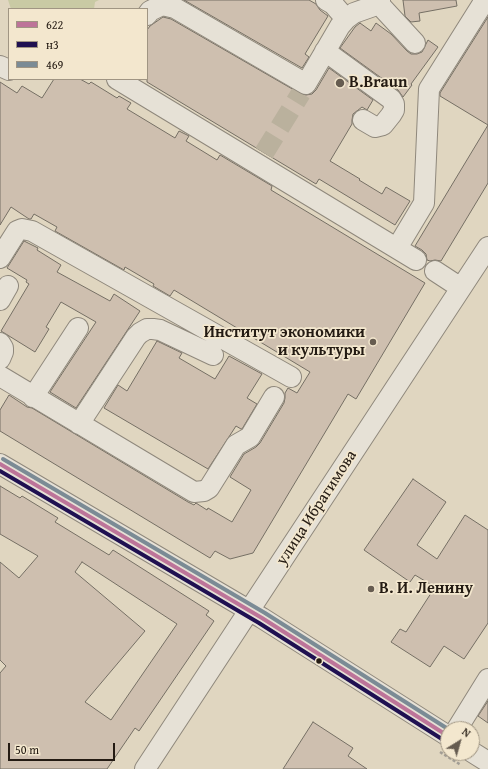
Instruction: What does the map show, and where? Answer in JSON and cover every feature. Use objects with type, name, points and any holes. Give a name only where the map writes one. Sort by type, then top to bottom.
[{"type":"street","points":[[326,0],[333,4],[346,19]]},
{"type":"street","points":[[397,248],[424,203],[429,89],[485,0]]},
{"type":"street","points":[[148,14],[156,7],[162,6],[175,8],[303,89],[340,26],[346,19],[354,13],[371,7],[379,1],[415,43]]},
{"type":"street","points":[[325,51],[391,99],[394,104],[394,110],[383,126],[376,127],[363,120]]},
{"type":"street","points":[[119,80],[261,159],[416,260]]},
{"type":"street","points":[[0,258],[17,232],[22,229],[32,231],[291,377]]},
{"type":"street","name":"улица Ибрагимова","points":[[145,769],[488,247]]},
{"type":"street","points":[[435,271],[461,288]]},
{"type":"street","points":[[33,396],[78,328]]},
{"type":"street","points":[[79,424],[140,333],[146,330],[160,330],[213,354]]},
{"type":"street","points":[[0,343],[3,348],[0,359]]},
{"type":"street","points":[[0,376],[189,490],[199,492],[209,488],[236,445],[250,437],[274,397]]},
{"type":"street","points":[[0,464],[249,611],[440,731]]},
{"type":"street","points":[[462,721],[488,679]]},
{"type":"green space","points":[[8,0],[99,0],[95,2],[94,8],[11,8]]},
{"type":"building","points":[[184,0],[309,0],[316,4],[320,10],[328,16],[305,54],[309,57],[302,68]]},
{"type":"building","points":[[403,0],[456,0],[457,6],[419,13],[420,21],[411,22],[405,16]]},
{"type":"building","points":[[163,17],[171,19],[301,94],[312,94],[329,68],[373,100],[367,110],[362,107],[353,114],[352,124],[330,161],[382,194],[386,187],[410,201],[395,225],[319,179],[316,184],[147,82],[148,29]]},
{"type":"building","points":[[488,17],[488,125],[440,96],[440,93]]},
{"type":"building","points":[[360,23],[371,31],[376,23],[391,34],[411,54],[422,52],[428,40],[438,47],[403,97],[398,90],[340,48],[355,27]]},
{"type":"building","points":[[53,80],[82,80],[89,84],[91,82],[117,98],[119,96],[131,103],[127,109],[175,138],[179,131],[189,136],[186,141],[217,160],[220,155],[272,186],[271,190],[425,283],[356,399],[348,394],[253,553],[230,559],[215,551],[210,558],[0,431],[0,410],[9,395],[188,502],[194,505],[196,503],[207,510],[208,508],[232,522],[251,490],[230,477],[244,454],[260,443],[284,403],[285,393],[288,388],[297,393],[310,372],[174,290],[170,296],[153,286],[154,284],[125,267],[124,270],[55,231],[57,227],[34,214],[31,219],[29,219],[11,207],[0,225],[0,82],[17,93],[22,86],[42,98]]},
{"type":"building","points":[[488,125],[488,183],[441,261],[427,260],[426,254],[415,246]]},
{"type":"building","points":[[24,241],[38,248],[37,250],[61,265],[57,272],[110,301],[114,294],[140,311],[76,408],[50,392],[96,322],[61,302],[46,327],[49,329],[35,352],[1,331],[29,284],[26,282],[27,280],[7,268]]},
{"type":"building","points":[[157,341],[182,353],[179,358],[215,379],[229,356],[262,374],[247,398],[257,404],[242,429],[236,426],[208,469],[104,408],[118,385],[127,391]]},
{"type":"building","points":[[413,479],[446,502],[417,545],[437,559],[465,515],[488,530],[488,623],[464,659],[444,646],[430,667],[391,642],[400,629],[406,632],[435,587],[415,575],[410,582],[364,550]]},
{"type":"building","points":[[0,486],[20,498],[22,496],[58,518],[55,522],[109,555],[113,550],[209,611],[206,615],[214,621],[139,731],[135,728],[107,769],[0,769],[0,673],[6,666],[0,660],[0,562],[19,578],[38,556],[0,534]],"holes":[[[82,562],[177,624],[111,720],[85,702],[145,631],[75,572]]]},
{"type":"building","points":[[488,701],[488,723],[478,716]]},
{"type":"building","points":[[313,722],[353,748],[348,756],[367,769],[283,769]]},
{"type":"tunnel","points":[[264,153],[301,93]]},
{"type":"transit line","name":"469","points":[[3,459],[265,613],[440,724]]},
{"type":"transit line","name":"622","points":[[0,464],[262,618],[440,731]]},
{"type":"transit line","name":"н3","points":[[0,471],[259,623],[440,738]]},
{"type":"place","name":"B.Braun","points":[[340,83]]},
{"type":"place","name":"Институт экономики и культуры","points":[[373,342]]},
{"type":"place","name":"В. И. Ленину","points":[[371,589]]}]
